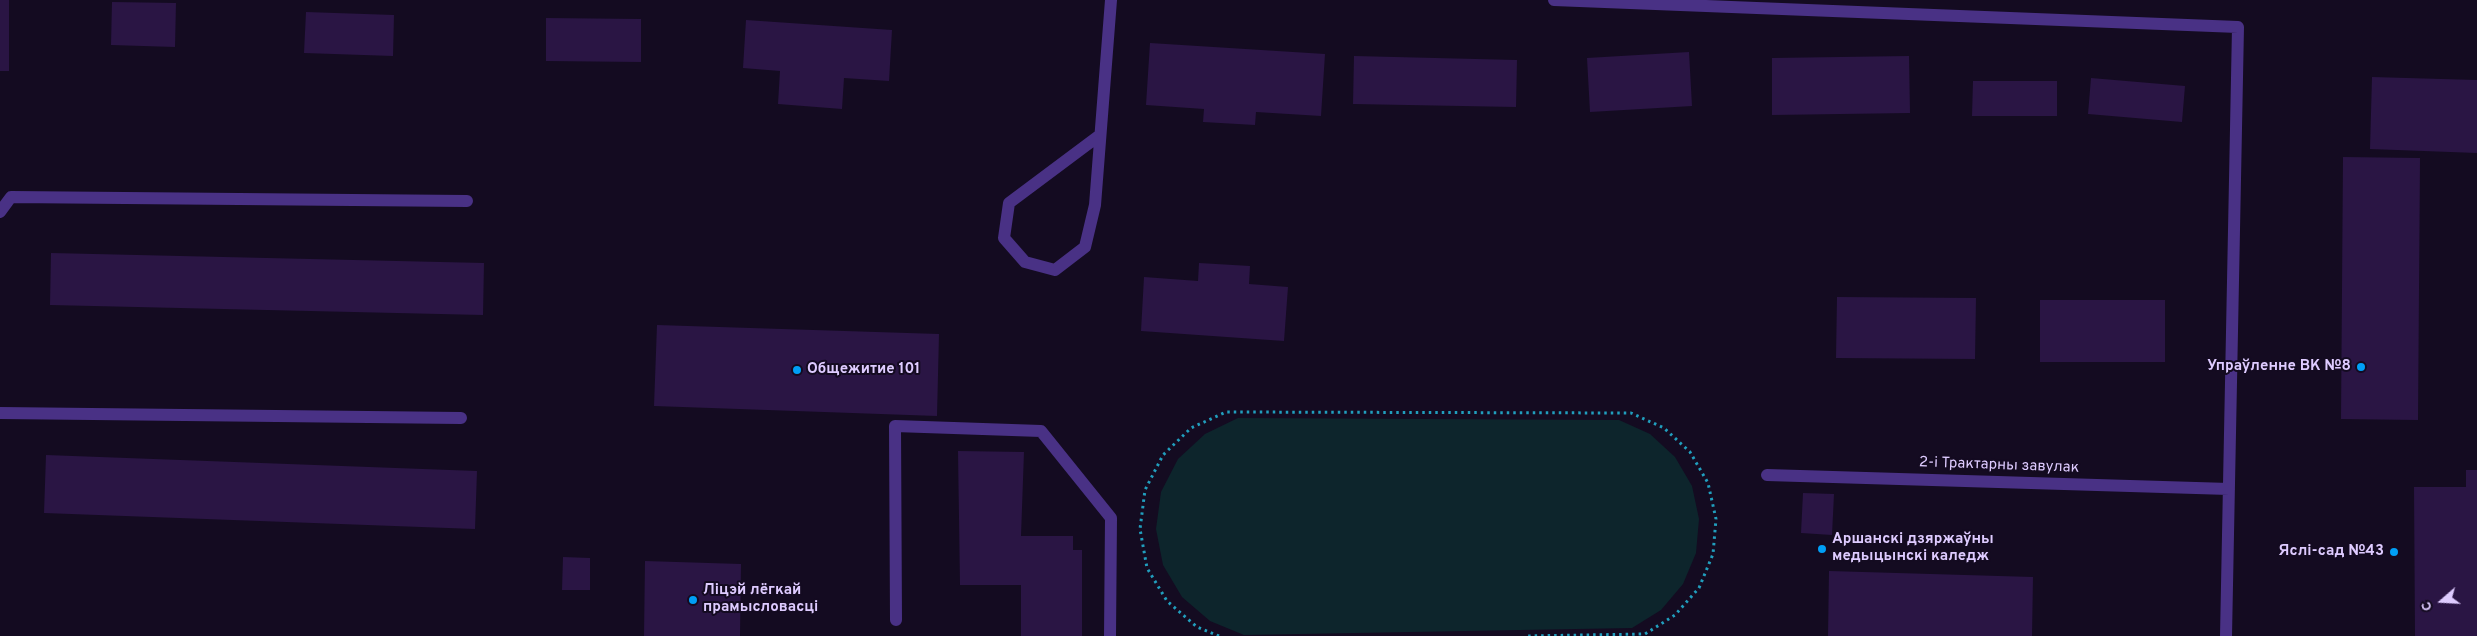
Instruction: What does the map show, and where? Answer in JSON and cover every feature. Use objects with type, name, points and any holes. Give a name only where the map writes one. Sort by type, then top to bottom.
[{"type":"street","points":[[1100,135],[1009,203],[1004,238],[1025,262],[1055,270],[1085,247],[1095,205],[1111,0]]},
{"type":"street","points":[[1554,0],[2238,27],[2226,636]]},
{"type":"street","points":[[0,212],[11,198],[467,201]]},
{"type":"street","points":[[0,413],[461,418]]},
{"type":"street","points":[[896,620],[895,426],[1041,430],[1111,518],[1110,636]]},
{"type":"street","name":"2-і Трактарны завулак","points":[[1768,475],[2229,489]]},
{"type":"path","points":[[1219,636],[1197,627],[1167,601],[1147,568],[1140,529],[1145,490],[1163,456],[1191,428],[1226,412],[1631,413],[1664,428],[1690,452],[1708,483],[1716,519],[1713,554],[1698,588],[1675,615],[1645,634],[1525,636]]},
{"type":"shaded area","points":[[1238,418],[1619,420],[1650,434],[1675,457],[1692,486],[1699,519],[1696,553],[1683,584],[1661,610],[1632,628],[1244,635],[1210,621],[1182,597],[1163,565],[1156,529],[1161,492],[1178,459],[1205,434]]},
{"type":"building","points":[[0,0],[9,0],[9,71],[0,71]]},
{"type":"building","points":[[112,2],[176,3],[175,47],[111,45]]},
{"type":"building","points":[[306,12],[394,15],[393,56],[304,53]]},
{"type":"building","points":[[546,18],[641,19],[641,62],[546,61]]},
{"type":"building","points":[[746,20],[892,30],[889,81],[844,78],[842,109],[778,104],[780,71],[743,68]]},
{"type":"building","points":[[1150,43],[1325,54],[1321,116],[1256,112],[1255,125],[1203,122],[1204,109],[1146,105]]},
{"type":"building","points":[[1689,52],[1692,106],[1590,112],[1587,58]]},
{"type":"building","points":[[1354,56],[1517,60],[1516,107],[1353,104]]},
{"type":"building","points":[[1909,56],[1910,113],[1772,115],[1772,58]]},
{"type":"building","points":[[2372,77],[2477,80],[2477,153],[2370,149]]},
{"type":"building","points":[[2091,78],[2185,86],[2182,122],[2088,114]]},
{"type":"building","points":[[1973,81],[2057,81],[2057,116],[1972,116]]},
{"type":"building","points":[[2343,157],[2420,158],[2418,420],[2341,419]]},
{"type":"building","points":[[51,253],[484,263],[483,315],[50,305]]},
{"type":"building","points":[[1199,263],[1250,266],[1249,284],[1288,287],[1284,341],[1141,331],[1144,277],[1198,281]]},
{"type":"building","points":[[1837,297],[1976,298],[1975,359],[1836,358]]},
{"type":"building","points":[[2040,300],[2165,300],[2165,362],[2040,362]]},
{"type":"building","name":"Общежитие 101","points":[[657,325],[939,334],[937,416],[654,406]]},
{"type":"building","points":[[958,451],[1024,452],[1021,536],[1073,536],[1073,550],[1082,550],[1082,636],[1021,636],[1021,585],[960,585]]},
{"type":"building","points":[[46,455],[477,471],[475,529],[44,513]]},
{"type":"building","points":[[2466,470],[2477,470],[2477,636],[2415,636],[2414,487],[2466,487]]},
{"type":"building","points":[[1803,493],[1834,494],[1832,535],[1801,533]]},
{"type":"building","points":[[563,557],[590,558],[590,590],[562,590]]},
{"type":"building","name":"Ліцэй лёгкай прамысловасці","points":[[645,561],[741,564],[740,636],[644,636]]},
{"type":"building","points":[[1829,571],[2033,577],[2032,636],[1828,636]]},
{"type":"place","name":"Упраўленне ВК №8","points":[[2361,367]]},
{"type":"place","name":"Общежитие 101","points":[[797,370]]},
{"type":"place","name":"Аршанскі дзяржаўны медыцынскі каледж","points":[[1822,549]]},
{"type":"place","name":"Яслі-сад №43","points":[[2394,552]]},
{"type":"place","name":"Ліцэй лёгкай прамысловасці","points":[[693,600]]}]
